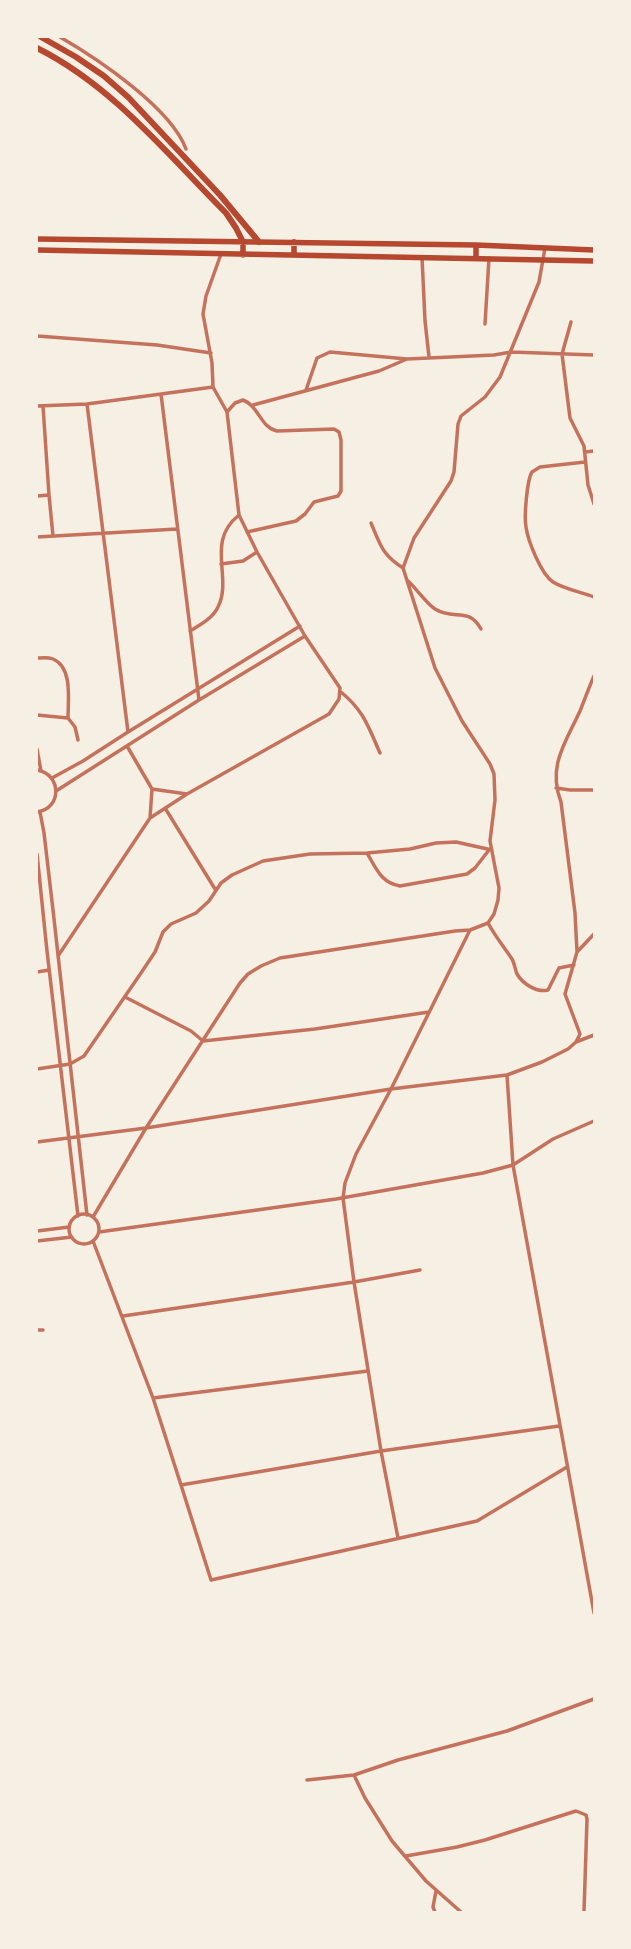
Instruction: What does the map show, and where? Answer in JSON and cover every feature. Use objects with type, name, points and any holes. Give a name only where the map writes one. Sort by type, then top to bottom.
[{"type":"highway","points":[[41,37],[76,57],[104,76],[150,118],[220,195],[259,242]]},
{"type":"highway","points":[[37,48],[70,68],[97,87],[130,115],[169,154],[226,213],[243,242],[243,255]]},
{"type":"highway","points":[[37,239],[476,245],[594,250]]},
{"type":"highway","points":[[294,242],[294,255]]},
{"type":"highway","points":[[476,245],[476,258]]},
{"type":"highway","points":[[37,250],[594,261]]},
{"type":"street","points":[[60,37],[85,52],[140,92],[178,132],[186,149]]},
{"type":"street","points":[[93,1218],[146,1128],[240,983],[248,974],[261,966],[295,955],[455,930],[470,930],[488,923],[494,914],[499,888],[490,850],[495,800],[494,774],[490,764],[462,721],[435,668],[403,568],[414,538],[452,481],[458,424],[461,416],[486,396],[497,382],[511,352],[539,282],[545,248]]},
{"type":"street","points":[[221,254],[204,306],[204,314],[211,353],[214,387],[227,412],[239,516],[305,636],[341,692],[355,704],[362,713],[380,753]]},
{"type":"street","points":[[422,257],[425,321],[430,357]]},
{"type":"street","points":[[485,324],[489,258]]},
{"type":"street","points":[[571,322],[562,354],[570,418],[585,452],[588,485],[594,504]]},
{"type":"street","points":[[37,336],[157,345],[211,353]]},
{"type":"street","points":[[306,390],[317,358],[326,352],[342,352],[407,359],[473,356],[511,352],[594,355]]},
{"type":"street","points":[[253,405],[379,371],[407,359]]},
{"type":"street","points":[[37,406],[87,404],[214,387]]},
{"type":"street","points":[[161,394],[199,700]]},
{"type":"street","points":[[227,412],[235,402],[241,400],[253,405],[270,429],[277,431],[329,429],[339,432],[342,440],[340,494],[334,498],[314,502],[305,514],[296,521],[248,532]]},
{"type":"street","points":[[87,404],[128,732]]},
{"type":"street","points":[[43,406],[53,536]]},
{"type":"street","points":[[585,452],[594,451]]},
{"type":"street","points":[[585,462],[540,467],[532,472],[526,527],[536,559],[546,576],[553,582],[594,597]]},
{"type":"street","points":[[37,496],[49,495]]},
{"type":"street","points":[[190,631],[202,624],[218,608],[223,586],[221,564],[224,536],[228,526],[239,516]]},
{"type":"street","points":[[371,522],[381,549],[388,558],[403,568]]},
{"type":"street","points":[[37,537],[177,529]]},
{"type":"street","points":[[221,564],[244,561],[258,552]]},
{"type":"street","points":[[406,579],[434,608],[450,614],[468,616],[476,621],[481,629]]},
{"type":"street","points":[[52,778],[83,761],[300,626]]},
{"type":"street","points":[[56,791],[199,700],[305,636]]},
{"type":"street","points":[[37,658],[53,659],[64,670],[67,685],[68,718],[75,727],[78,740]]},
{"type":"street","points":[[576,1042],[580,1034],[565,994],[577,952],[575,913],[561,802],[556,788],[556,772],[564,743],[580,712],[594,676]]},
{"type":"street","points":[[58,957],[150,818],[187,794],[329,714],[336,707],[341,692]]},
{"type":"street","points":[[37,715],[68,718]]},
{"type":"street","points":[[127,746],[152,789],[150,818]]},
{"type":"street","points":[[37,749],[39,770],[52,778],[56,791],[52,804],[38,812],[44,833],[87,1215]]},
{"type":"street","points":[[556,788],[570,790],[594,790]]},
{"type":"street","points":[[152,789],[187,794]]},
{"type":"street","points":[[165,808],[215,889]]},
{"type":"street","points":[[37,1069],[70,1064],[84,1056],[155,952],[163,932],[171,924],[196,913],[209,901],[215,889],[225,879],[263,861],[310,854],[367,853],[410,849],[436,843],[456,842],[490,850]]},
{"type":"street","points":[[367,853],[382,878],[393,885],[400,886],[467,874],[476,868],[490,850]]},
{"type":"street","points":[[37,854],[78,1216]]},
{"type":"street","points":[[488,923],[513,961],[517,973],[524,982],[536,989],[543,991],[548,990],[559,968],[574,965]]},
{"type":"street","points":[[398,1538],[381,1451],[368,1371],[343,1198],[346,1176],[370,1127],[391,1090],[470,930]]},
{"type":"street","points":[[577,952],[594,934]]},
{"type":"street","points":[[37,972],[49,970]]},
{"type":"street","points":[[125,997],[191,1031],[203,1041],[300,1031],[429,1012]]},
{"type":"street","points":[[37,1142],[146,1128],[391,1090],[507,1075],[542,1062],[568,1049],[576,1042],[594,1035]]},
{"type":"street","points":[[507,1075],[513,1165],[559,1426],[594,1612]]},
{"type":"street","points":[[98,1232],[343,1198],[483,1173],[513,1165],[553,1139],[594,1121]]},
{"type":"street","points":[[87,1215],[93,1218],[97,1222],[98,1232],[93,1241],[89,1243],[79,1243],[72,1237],[70,1227],[74,1218],[87,1215]]},
{"type":"street","points":[[37,1231],[70,1227]]},
{"type":"street","points":[[37,1241],[72,1237]]},
{"type":"street","points":[[93,1241],[123,1316],[153,1398],[211,1580],[477,1521],[567,1467]]},
{"type":"street","points":[[123,1316],[354,1282],[420,1270]]},
{"type":"street","points":[[37,1330],[43,1330]]},
{"type":"street","points":[[153,1398],[368,1371]]},
{"type":"street","points":[[181,1485],[381,1451],[559,1426]]},
{"type":"street","points":[[307,1780],[354,1776],[427,1752],[507,1731],[594,1699]]},
{"type":"street","points":[[354,1776],[380,1823],[392,1841],[426,1881],[461,1912]]},
{"type":"street","points":[[406,1856],[457,1847],[485,1840],[576,1811],[582,1812],[586,1815],[587,1819],[584,1912]]},
{"type":"street","points":[[435,1912],[432,1907],[436,1890]]}]
